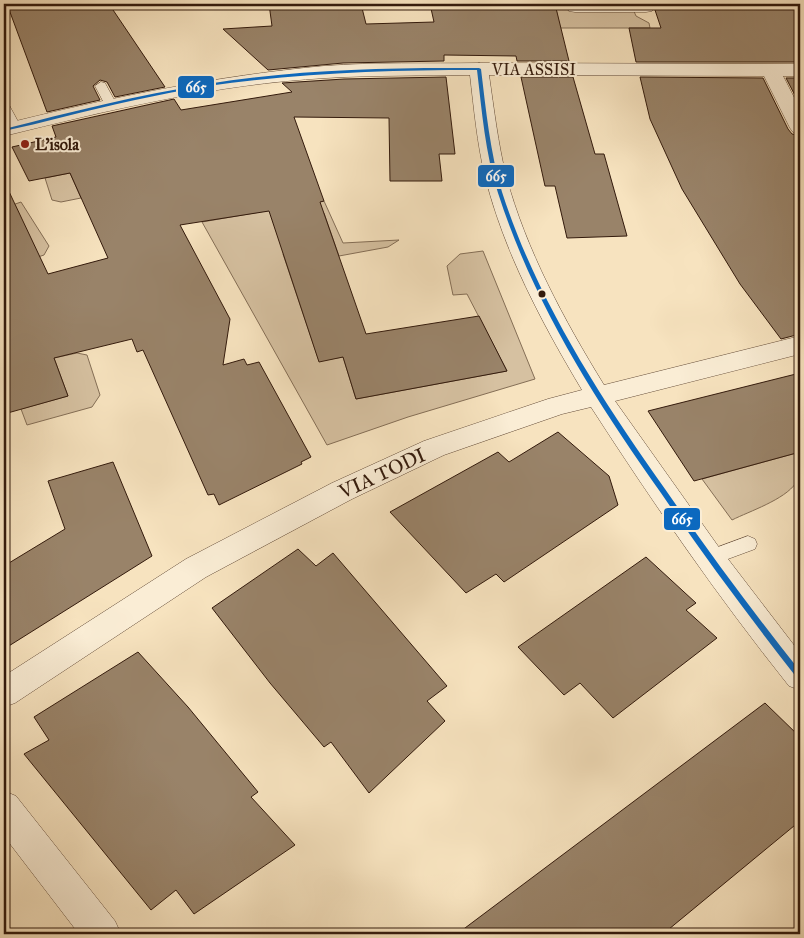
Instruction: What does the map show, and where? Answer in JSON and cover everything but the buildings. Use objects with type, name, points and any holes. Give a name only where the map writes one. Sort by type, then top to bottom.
[{"type":"street","points":[[574,4],[575,7],[646,7]]},
{"type":"street","points":[[479,69],[486,124],[500,190],[513,230],[543,303],[597,396],[709,558],[800,676]]},
{"type":"street","name":"VIA ASSISI","points":[[9,128],[208,86],[271,77],[350,71],[479,69],[800,70]]},
{"type":"street","points":[[771,70],[800,128]]},
{"type":"street","name":"VIA TODI","points":[[4,693],[196,568],[342,491],[434,448],[503,423],[597,396],[800,345]]},
{"type":"street","points":[[4,808],[102,934]]},
{"type":"lane","points":[[101,86],[111,105]]},
{"type":"lane","points":[[4,106],[9,128]]},
{"type":"lane","points":[[709,558],[748,544]]},
{"type":"shaded area","points":[[555,4],[567,4],[568,9],[633,9],[636,16],[649,23],[650,28],[560,28]]},
{"type":"shaded area","points":[[70,173],[81,198],[61,202],[52,200],[45,178]]},
{"type":"shaded area","points":[[324,201],[343,243],[399,240],[388,247],[339,256],[324,213],[283,254],[319,361],[343,357],[356,399],[507,371],[467,294],[453,295],[447,266],[460,254],[483,251],[535,379],[408,417],[327,445],[202,222]]},
{"type":"shaded area","points":[[21,202],[49,246],[44,255],[4,268],[4,262],[17,258],[18,211],[4,215],[4,208]]},
{"type":"shaded area","points":[[77,353],[87,355],[100,395],[92,407],[27,425],[21,409],[68,396],[54,358]]},
{"type":"shaded area","points":[[800,452],[799,476],[791,489],[775,500],[732,520],[702,479]]},
{"type":"transit line","name":"665","points":[[4,130],[149,96],[207,85],[267,77],[327,72],[479,69],[489,146],[500,192],[516,235],[554,318],[599,396],[649,472],[736,594],[800,676]]},
{"type":"place","name":"L'isola","points":[[25,144]]}]
